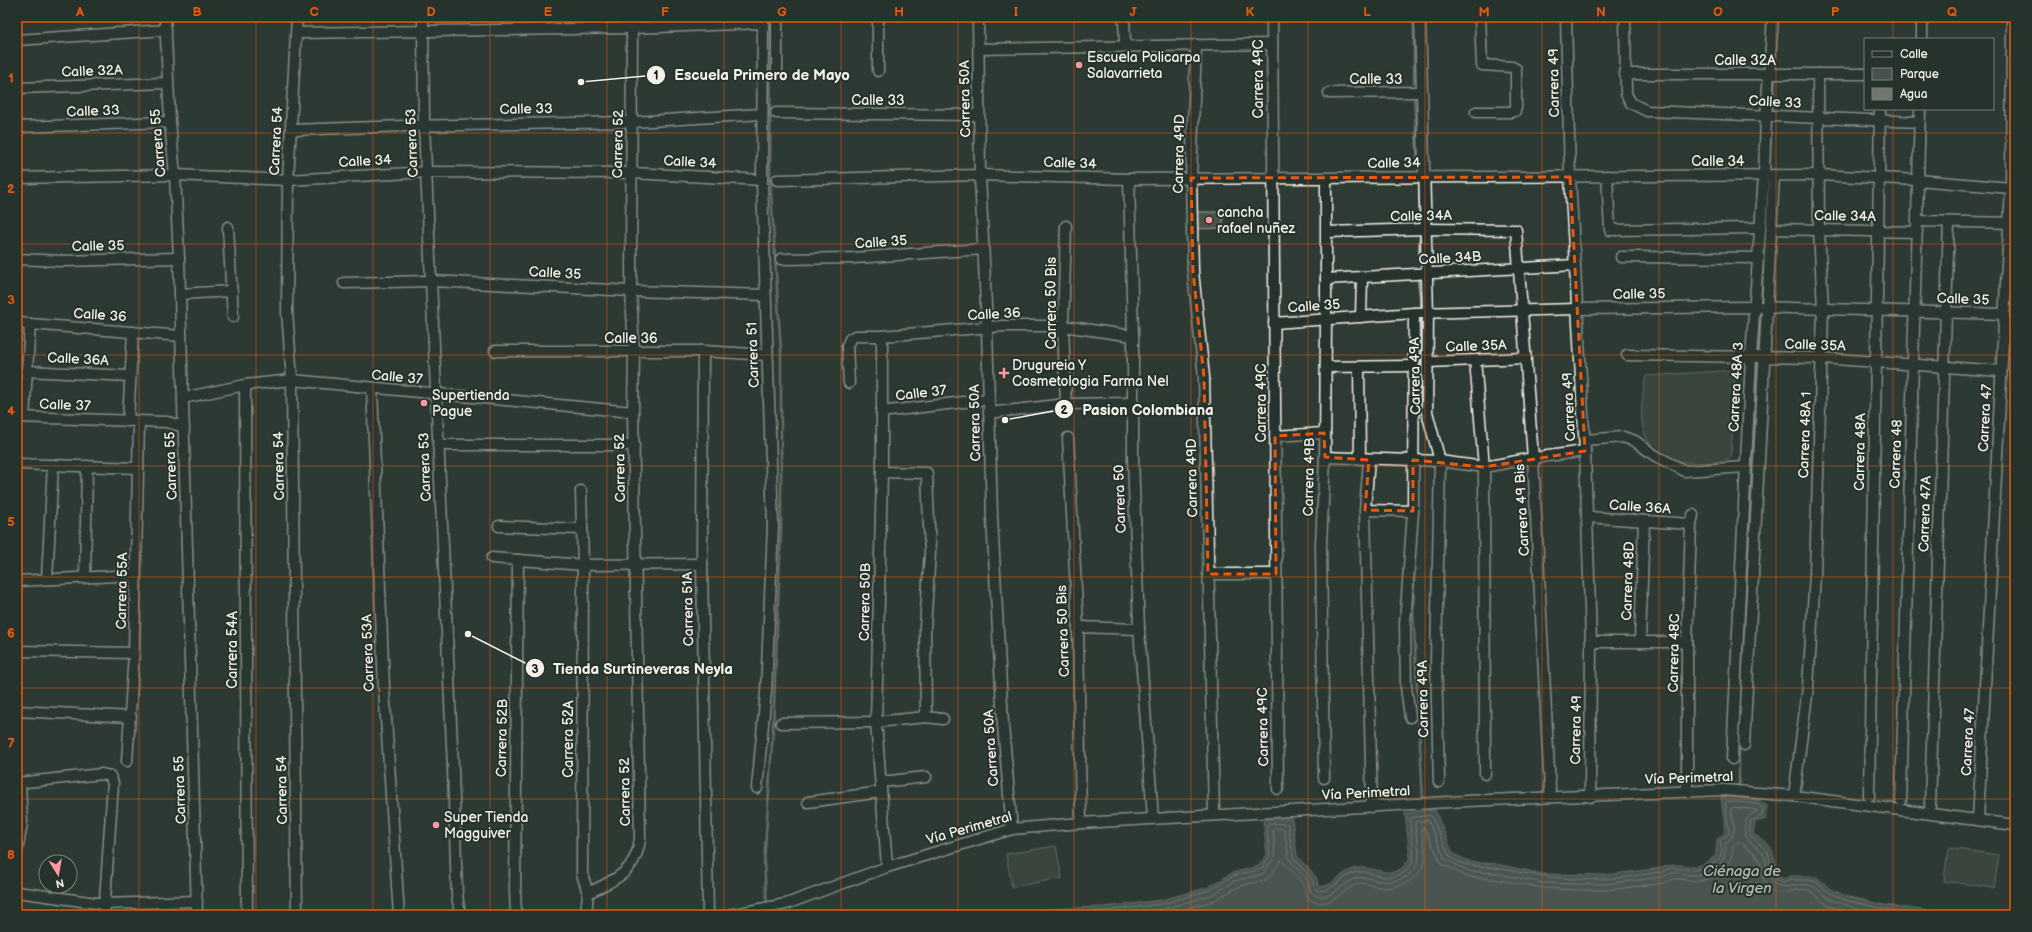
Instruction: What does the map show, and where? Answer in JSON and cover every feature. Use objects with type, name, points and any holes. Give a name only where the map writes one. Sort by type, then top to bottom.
[{"type":"street","name":"Carrera 55","points":[[165,17],[167,83],[175,175],[179,258],[197,915]]},
{"type":"street","name":"Carrera 54","points":[[297,17],[288,180],[288,311],[292,380],[297,915]]},
{"type":"street","name":"Carrera 53","points":[[423,17],[424,125],[453,761],[457,895],[460,915]]},
{"type":"street","name":"Carrera 52","points":[[588,893],[624,873],[636,859],[638,851],[636,564],[633,412],[634,352],[631,291],[633,122],[632,17]]},
{"type":"street","points":[[777,17],[777,72]]},
{"type":"street","points":[[878,17],[878,71]]},
{"type":"street","name":"Carrera 50A","points":[[978,17],[980,175],[987,328],[988,399],[997,628],[1012,829]]},
{"type":"street","points":[[1124,17],[1125,46]]},
{"type":"street","name":"Carrera 49C","points":[[1272,17],[1278,790]]},
{"type":"street","name":"Carrera 49A","points":[[1420,17],[1428,314],[1427,412],[1440,461],[1436,661],[1439,782]]},
{"type":"street","points":[[1476,112],[1515,111],[1517,91],[1516,69],[1512,67],[1482,65],[1480,17]]},
{"type":"street","name":"Carrera 49","points":[[1566,17],[1570,177],[1585,440],[1591,642],[1590,796]]},
{"type":"street","points":[[1625,17],[1626,74]]},
{"type":"street","name":"Carrera 48A 3","points":[[1732,759],[1746,467],[1759,357],[1762,308],[1758,258],[1760,228],[1769,175],[1766,116],[1772,17]]},
{"type":"street","points":[[1922,17],[1922,38]]},
{"type":"street","points":[[297,33],[632,28],[763,20]]},
{"type":"street","name":"Carrera 51","points":[[756,788],[766,692],[773,526],[762,180],[763,20]]},
{"type":"street","name":"Carrera 47","points":[[1978,820],[2004,314],[2012,223],[2013,22]]},
{"type":"street","points":[[17,40],[166,30]]},
{"type":"street","points":[[979,49],[1272,44]]},
{"type":"street","name":"Carrera 49D","points":[[1196,45],[1191,178],[1193,271],[1204,377],[1214,815]]},
{"type":"street","name":"Calle 33","points":[[1626,74],[1626,94],[1631,103],[1647,111],[1920,122]]},
{"type":"street","name":"Calle 32A","points":[[1626,74],[1864,74]]},
{"type":"street","name":"Carrera 48A 1","points":[[1794,796],[1808,687],[1815,574],[1823,309],[1819,230],[1818,74]]},
{"type":"street","name":"Calle 32A","points":[[17,88],[167,83]]},
{"type":"street","name":"Calle 33","points":[[1329,93],[1422,92]]},
{"type":"street","name":"Carrera 48A","points":[[1869,796],[1880,110]]},
{"type":"street","name":"Carrera 48","points":[[1901,800],[1920,110]]},
{"type":"street","name":"Calle 33","points":[[776,113],[979,115]]},
{"type":"street","name":"Calle 33","points":[[291,130],[424,125],[633,122],[762,114]]},
{"type":"street","name":"Calle 33","points":[[17,127],[170,122]]},
{"type":"street","name":"Calle 34","points":[[17,178],[175,175],[288,180],[427,172],[632,173],[762,180]]},
{"type":"street","name":"Calle 34","points":[[777,180],[980,175],[1129,179],[1425,176],[1570,177],[1819,175],[1918,180],[2011,188]]},
{"type":"street","points":[[1744,744],[1759,357],[1762,308],[1772,229],[1769,175]]},
{"type":"street","points":[[1606,176],[1610,230],[1760,228]]},
{"type":"street","name":"Carrera 49B","points":[[1324,778],[1321,545],[1325,457],[1326,178]]},
{"type":"street","name":"Carrera 50","points":[[1129,179],[1139,629],[1153,818]]},
{"type":"street","points":[[1917,222],[2012,223]]},
{"type":"street","name":"Carrera 47A","points":[[1930,806],[1949,222]]},
{"type":"street","name":"Carrera 50 Bis","points":[[1066,226],[1063,326],[1066,404]]},
{"type":"street","points":[[228,227],[233,317]]},
{"type":"street","name":"Calle 34A","points":[[1326,232],[1425,229],[1516,230]]},
{"type":"street","name":"Calle 34A","points":[[1772,229],[1916,232]]},
{"type":"street","name":"Carrera 49 Bis","points":[[1516,230],[1533,458],[1550,790]]},
{"type":"street","name":"Calle 35","points":[[781,259],[854,258],[983,249]]},
{"type":"street","points":[[1621,257],[1758,258]]},
{"type":"street","name":"Calle 35","points":[[17,259],[63,261],[179,258]]},
{"type":"street","name":"Calle 34B","points":[[1326,279],[1575,264]]},
{"type":"street","points":[[1361,317],[1362,278]]},
{"type":"street","name":"Calle 35","points":[[344,283],[432,280],[631,291],[765,295]]},
{"type":"street","points":[[180,294],[232,291]]},
{"type":"street","name":"Calle 35","points":[[1274,323],[1414,313],[1428,314],[1578,309],[1762,308],[2004,314]]},
{"type":"street","points":[[1410,717],[1406,687],[1405,624],[1413,511],[1414,313]]},
{"type":"street","name":"Calle 36","points":[[17,324],[181,336]]},
{"type":"street","points":[[20,417],[30,324]]},
{"type":"street","name":"Calle 36","points":[[849,383],[848,346],[850,339],[855,336],[882,336],[987,328],[1063,326],[1133,336]]},
{"type":"street","points":[[128,421],[129,376],[133,332]]},
{"type":"street","name":"Carrera 50B","points":[[882,336],[882,472],[876,722],[887,868]]},
{"type":"street","name":"Calle 36","points":[[495,351],[703,351],[767,355]]},
{"type":"street","name":"Carrera 51A","points":[[703,351],[702,564],[708,915]]},
{"type":"street","name":"Calle 35A","points":[[1627,355],[1821,358],[2001,371]]},
{"type":"street","name":"Calle 35A","points":[[1428,362],[1526,358]]},
{"type":"street","points":[[1475,360],[1484,467],[1485,774]]},
{"type":"street","points":[[1326,367],[1413,366]]},
{"type":"street","points":[[1359,367],[1364,460],[1372,807]]},
{"type":"street","name":"Calle 36A","points":[[26,370],[129,376]]},
{"type":"street","name":"Calle 37","points":[[183,398],[245,384],[292,380],[372,389],[633,412]]},
{"type":"street","name":"Carrera 54A","points":[[245,384],[247,915]]},
{"type":"street","name":"Carrera 53A","points":[[372,389],[384,689],[399,915]]},
{"type":"street","name":"Calle 37","points":[[881,412],[988,399]]},
{"type":"street","points":[[989,413],[1066,404],[1133,403]]},
{"type":"street","name":"Calle 37","points":[[20,417],[167,422],[184,427]]},
{"type":"street","name":"Carrera 55A","points":[[127,761],[134,652],[139,422]]},
{"type":"street","points":[[1275,436],[1324,433]]},
{"type":"street","points":[[1585,440],[1623,437],[1635,441],[1654,455],[1684,471],[1746,467]]},
{"type":"street","name":"Carrera 50 Bis","points":[[1068,438],[1078,627],[1081,822]]},
{"type":"street","points":[[438,445],[634,446]]},
{"type":"street","points":[[1325,457],[1364,460],[1440,461],[1484,467],[1533,458],[1585,451]]},
{"type":"street","points":[[17,464],[138,468]]},
{"type":"street","points":[[47,580],[53,465]]},
{"type":"street","points":[[85,578],[87,466]]},
{"type":"street","points":[[882,472],[927,473],[930,552],[925,627],[926,717]]},
{"type":"street","name":"Carrera 52A","points":[[581,491],[583,565],[582,874],[588,893],[586,915]]},
{"type":"street","points":[[1365,510],[1413,511]]},
{"type":"street","name":"Calle 36A","points":[[1587,517],[1644,521],[1692,520]]},
{"type":"street","name":"Carrera 48C","points":[[1687,792],[1687,642],[1692,520]]},
{"type":"street","name":"Carrera 48D","points":[[1640,642],[1644,521]]},
{"type":"street","points":[[499,526],[582,529]]},
{"type":"street","points":[[492,558],[583,565],[702,564]]},
{"type":"street","name":"Carrera 52B","points":[[516,915],[514,890],[518,560]]},
{"type":"street","points":[[1208,574],[1276,574]]},
{"type":"street","points":[[17,581],[136,575]]},
{"type":"street","points":[[1078,627],[1139,629]]},
{"type":"street","points":[[1591,642],[1687,642]]},
{"type":"street","points":[[17,651],[134,652]]},
{"type":"street","points":[[17,711],[130,717]]},
{"type":"street","points":[[781,724],[876,722],[926,717],[943,719]]},
{"type":"street","points":[[17,851],[22,823],[19,783],[108,774],[113,783],[104,915]]},
{"type":"street","points":[[808,802],[926,777]]},
{"type":"street","name":"Vía Perimetral","points":[[733,915],[786,904],[887,868],[1012,829],[1081,822],[1724,790],[1761,792],[2015,825]]},
{"type":"street","points":[[17,892],[104,904],[197,901]]},
{"type":"highlighted area","points":[[1570,177],[1585,451],[1484,467],[1413,460],[1413,511],[1365,510],[1369,460],[1325,457],[1324,433],[1275,436],[1276,574],[1208,574],[1204,377],[1193,271],[1191,178]]},
{"type":"green space","name":"cancha rafael nuñez","points":[[1195,212],[1223,212],[1223,228],[1195,229]]},
{"type":"green space","points":[[1735,370],[1731,458],[1708,463],[1684,462],[1672,459],[1653,447],[1646,437],[1642,423],[1642,407],[1646,376]]},
{"type":"green space","points":[[1056,846],[1062,878],[1012,887],[1006,854]]},
{"type":"green space","points":[[1948,848],[1999,855],[1994,888],[1944,881]]},
{"type":"water","name":"Ciénaga de la Virgen","points":[[1721,796],[1759,800],[1768,807],[1766,819],[1755,822],[1753,834],[1767,843],[1772,850],[1779,877],[1784,879],[1790,876],[1811,876],[1818,878],[1830,889],[1846,896],[1884,905],[1961,915],[1026,915],[1046,909],[1104,907],[1162,900],[1209,887],[1232,873],[1259,866],[1267,854],[1263,819],[1292,819],[1297,856],[1316,877],[1319,887],[1329,884],[1347,872],[1357,868],[1386,872],[1399,870],[1405,865],[1410,857],[1405,813],[1435,810],[1453,854],[1471,862],[1496,864],[1544,874],[1606,875],[1662,868],[1673,865],[1701,865],[1716,855],[1717,839],[1725,833]]},
{"type":"waterway","points":[[767,905],[764,864],[773,730],[781,531],[781,352],[770,178],[771,17]]},
{"type":"waterway","points":[[1414,17],[1414,83]]},
{"type":"waterway","points":[[1772,114],[1775,77]]},
{"type":"waterway","points":[[1414,95],[1418,166]]},
{"type":"waterway","points":[[1770,148],[1771,119]]},
{"type":"waterway","points":[[1419,180],[1420,222]]},
{"type":"waterway","points":[[1419,262],[1420,234]]},
{"type":"waterway","points":[[1762,305],[1766,235]]},
{"type":"waterway","points":[[1418,276],[1421,305]]},
{"type":"waterway","points":[[1759,355],[1761,310]]},
{"type":"waterway","points":[[1418,452],[1421,317]]},
{"type":"waterway","points":[[1741,715],[1747,552],[1758,360]]},
{"type":"waterway","points":[[1415,554],[1413,611],[1423,801]]},
{"type":"waterway","points":[[1739,744],[1739,789]]},
{"type":"place","name":"Escuela Policarpa Salavarrieta","points":[[1079,65]]},
{"type":"place","name":"Escuela Primero de Mayo","points":[[581,82]]},
{"type":"place","name":"cancha rafael nuñez","points":[[1209,220]]},
{"type":"place","name":"Drugureia Y Cosmetologia Farma Nel","points":[[1004,373]]},
{"type":"place","name":"Supertienda Pague","points":[[424,403]]},
{"type":"place","name":"Pasion Colombiana","points":[[1005,420]]},
{"type":"place","name":"Tienda Surtineveras Neyla","points":[[468,634]]},
{"type":"place","name":"Super Tienda Magguiver","points":[[436,825]]}]
